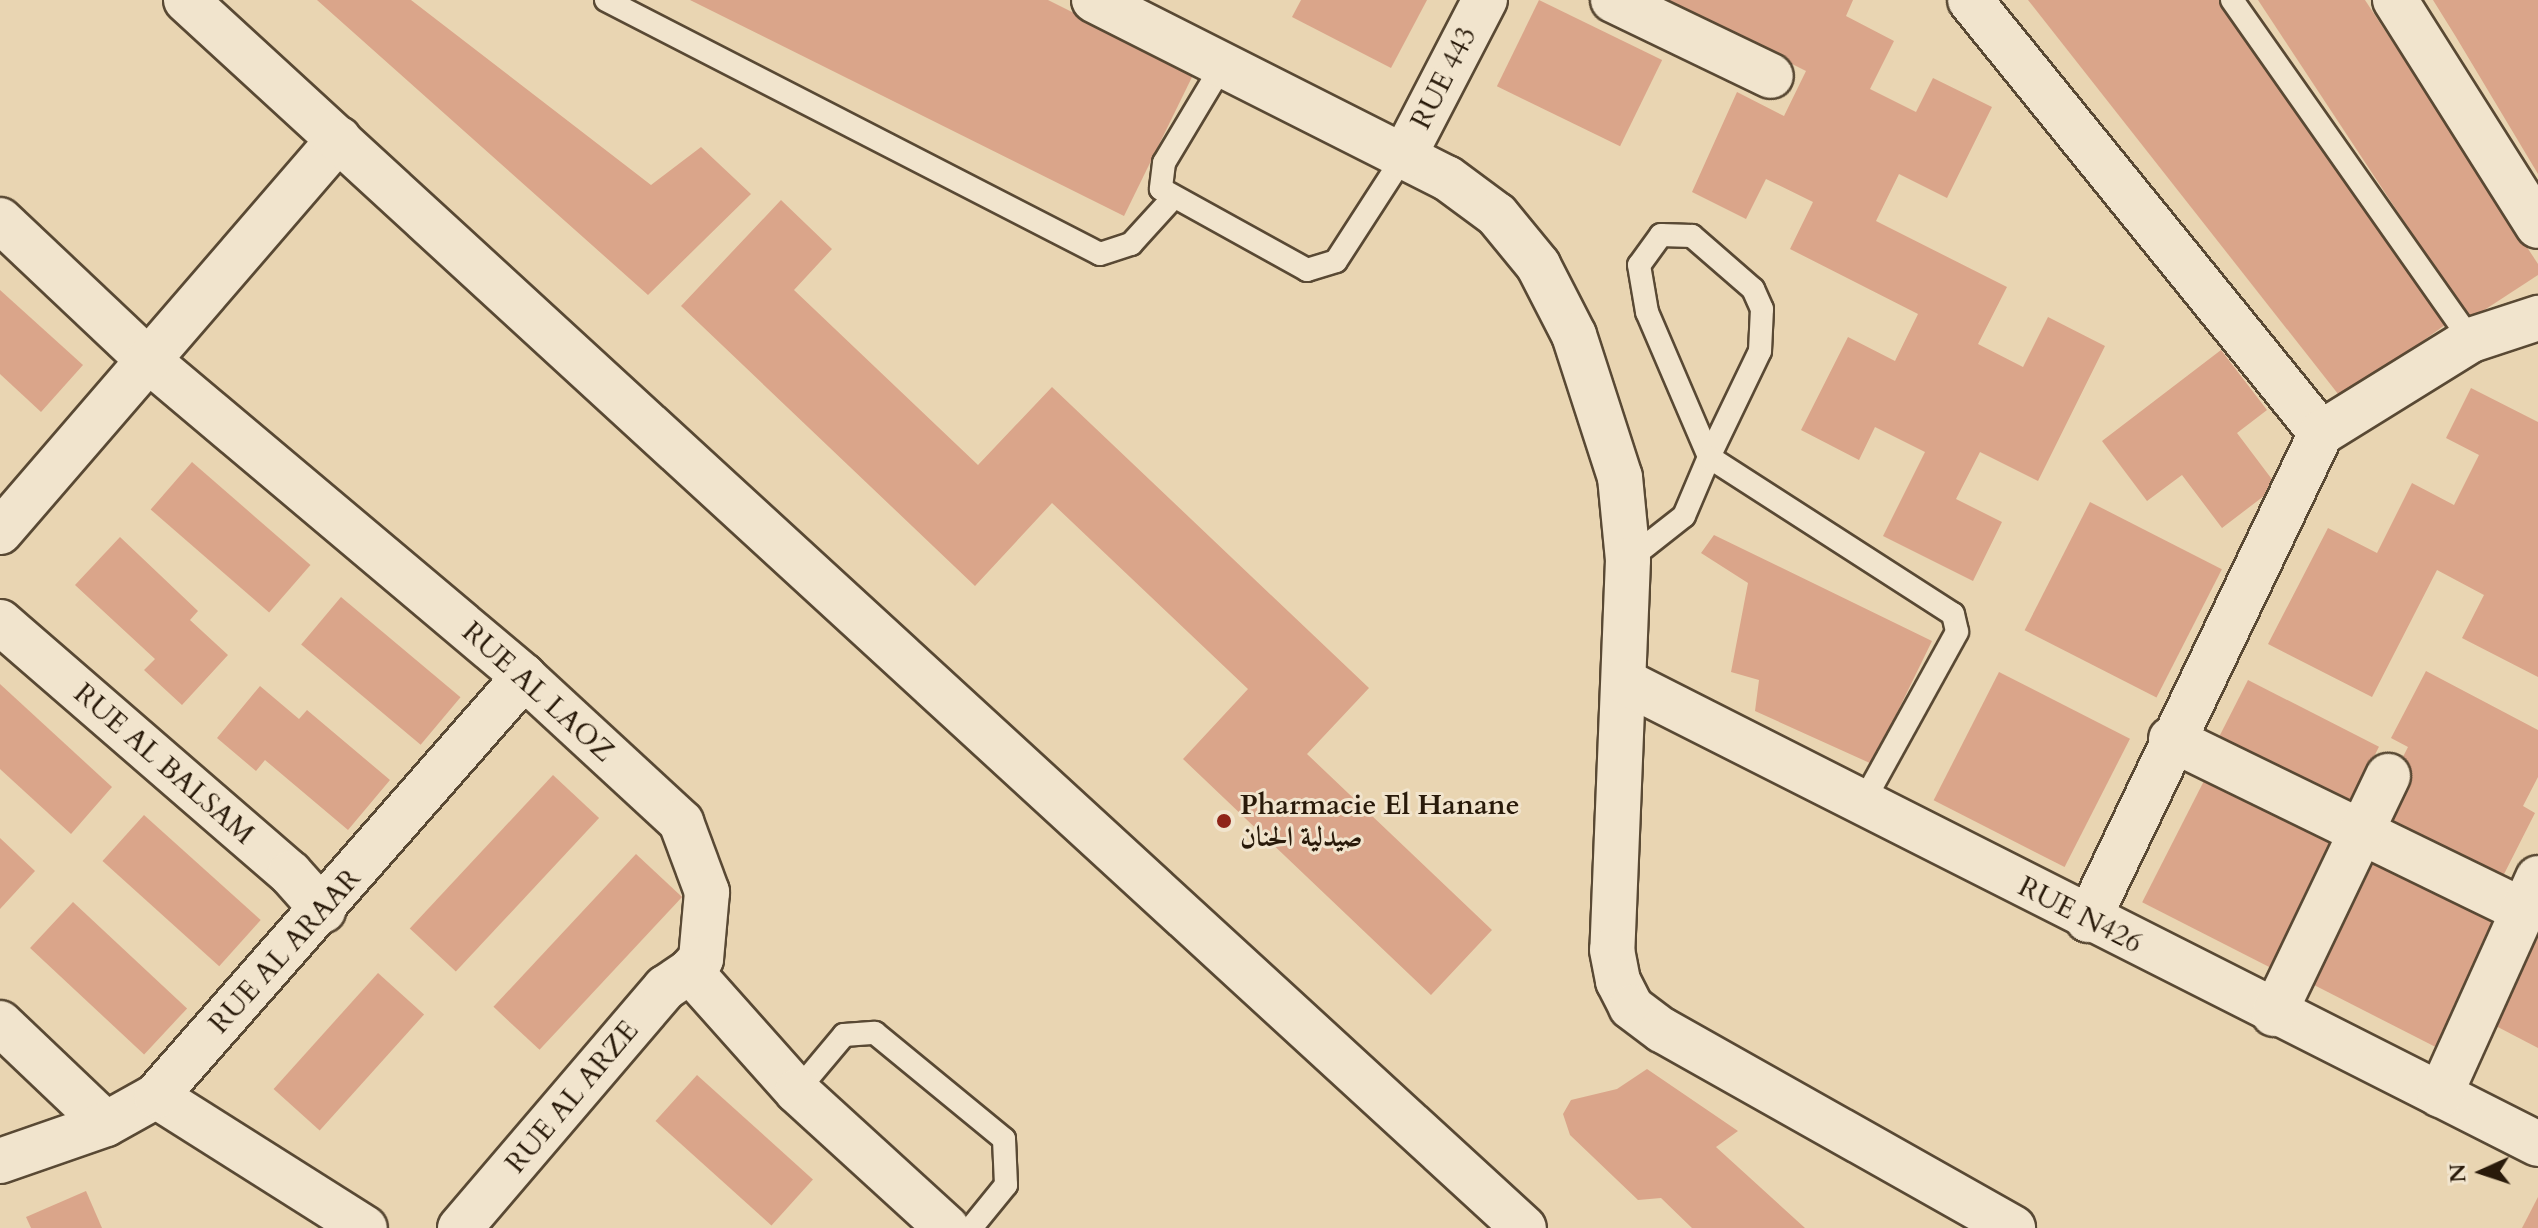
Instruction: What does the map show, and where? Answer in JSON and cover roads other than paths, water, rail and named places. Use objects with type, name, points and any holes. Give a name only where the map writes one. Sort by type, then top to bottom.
[{"type":"street","points":[[186,0],[1524,1228]]},
{"type":"street","points":[[1094,0],[1404,156],[1497,215],[1538,265],[1574,335],[1620,477],[1628,560],[1612,950],[1631,1007],[2013,1228]]},
{"type":"street","name":"RUE 443","points":[[1404,156],[1485,0]]},
{"type":"street","points":[[1613,0],[1771,76]]},
{"type":"street","points":[[1970,0],[2321,433]]},
{"type":"street","points":[[2395,0],[2538,226]]},
{"type":"street","points":[[0,532],[339,139]]},
{"type":"street","name":"RUE AL LAOZ","points":[[0,220],[148,360],[524,677],[687,832],[709,918],[701,959],[690,971]]},
{"type":"street","points":[[2088,920],[2171,739],[2321,433],[2471,340],[2538,318]]},
{"type":"street","name":"RUE AL BALSAM","points":[[0,622],[290,873],[323,910]]},
{"type":"street","name":"RUE AL ARAAR","points":[[0,1161],[106,1124],[156,1096],[323,910],[524,677]]},
{"type":"street","name":"RUE N426","points":[[1625,682],[2088,920],[2538,1144]]},
{"type":"street","points":[[2171,739],[2364,831],[2530,894],[2440,1095]]},
{"type":"street","points":[[2274,1014],[2388,776]]},
{"type":"street","points":[[690,971],[797,1091],[947,1228]]},
{"type":"street","name":"RUE AL ARZE","points":[[460,1228],[665,988],[690,971]]},
{"type":"street","points":[[0,1023],[106,1124]]},
{"type":"street","points":[[156,1096],[365,1228]]},
{"type":"lane","points":[[606,0],[1100,254],[1131,244],[1171,200]]},
{"type":"lane","points":[[2232,0],[2471,340]]},
{"type":"lane","points":[[1222,66],[1164,163],[1161,189],[1171,200],[1307,270],[1322,268],[1336,261],[1404,156]]},
{"type":"lane","points":[[1628,560],[1684,516],[1709,457],[1760,351],[1762,309],[1746,281],[1692,236],[1661,235],[1639,265],[1647,312],[1709,457],[1953,614],[1957,632],[1862,804]]},
{"type":"lane","points":[[797,1091],[844,1035],[875,1033],[1004,1139],[1006,1185],[971,1228]]},
{"type":"place","name":"Pharmacie El Hanane صيدلية الحنان","points":[[1224,821]]}]
